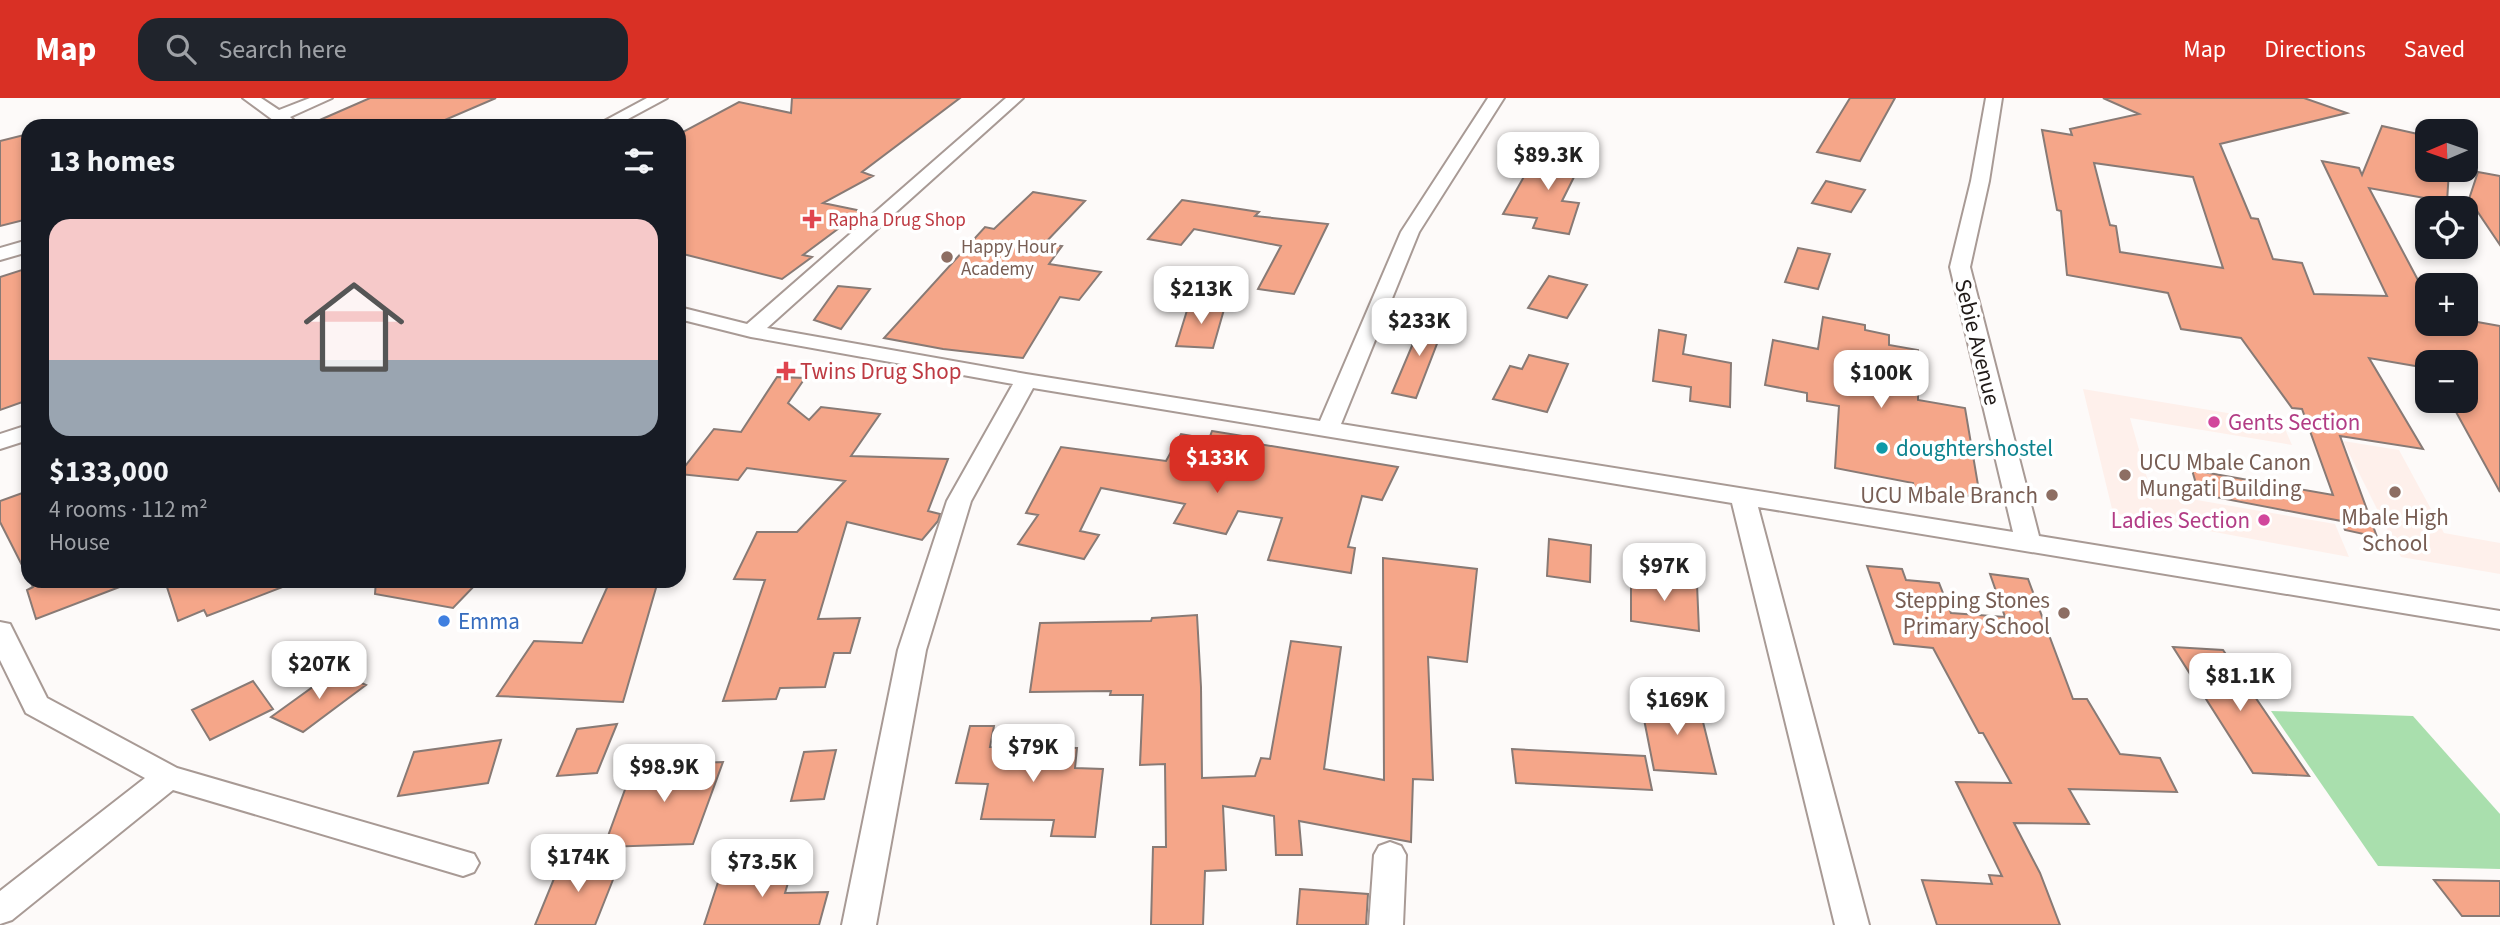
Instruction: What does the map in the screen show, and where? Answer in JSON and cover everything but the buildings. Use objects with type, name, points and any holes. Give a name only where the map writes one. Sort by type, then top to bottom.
[{"type":"street","points":[[251,98],[283,119]]},
{"type":"street","points":[[289,119],[324,98]]},
{"type":"street","points":[[617,119],[659,98]]},
{"type":"street","points":[[751,331],[1015,98]]},
{"type":"street","points":[[1327,430],[1410,232],[1496,98]]},
{"type":"street","name":"Sebie Avenue","points":[[1994,98],[1980,181],[1960,267],[2028,544]]},
{"type":"street","points":[[0,254],[21,248]]},
{"type":"street","points":[[686,315],[751,331],[1026,380],[2500,620]]},
{"type":"street","points":[[859,925],[912,650],[959,500],[1026,380]]},
{"type":"street","points":[[0,442],[21,434]]},
{"type":"street","points":[[1743,497],[1852,925]]},
{"type":"street","points":[[0,631],[36,705],[168,777],[463,863]]},
{"type":"street","points":[[0,910],[168,777]]},
{"type":"street","points":[[1386,925],[1390,855]]},
{"type":"shaded area","name":"UCU Mbale Canon Mungati Building","points":[[2083,389],[2282,422],[2292,445],[2130,418],[2151,492],[2335,524],[2349,557],[2113,513]]},
{"type":"shaded area","name":"Mbale High School","points":[[2343,441],[2399,450],[2444,533],[2500,543],[2500,574],[2401,557]]},
{"type":"green space","points":[[2271,711],[2413,716],[2500,814],[2500,869],[2378,866]]},
{"type":"place","name":"Rapha Drug Shop","points":[[812,219]]},
{"type":"place","name":"Happy Hour Academy","points":[[947,257]]},
{"type":"place","name":"Twins Drug Shop","points":[[786,371]]},
{"type":"place","name":"Gents Section","points":[[2214,422]]},
{"type":"place","name":"doughtershostel","points":[[1882,448]]},
{"type":"place","name":"UCU Mbale Canon Mungati Building","points":[[2125,475]]},
{"type":"place","name":"Mbale High School","points":[[2395,492]]},
{"type":"place","name":"UCU Mbale Branch","points":[[2052,495]]},
{"type":"place","name":"Ladies Section","points":[[2264,520]]},
{"type":"place","name":"Stepping Stones Primary School","points":[[2064,613]]},
{"type":"place","name":"Emma","points":[[444,621]]}]
